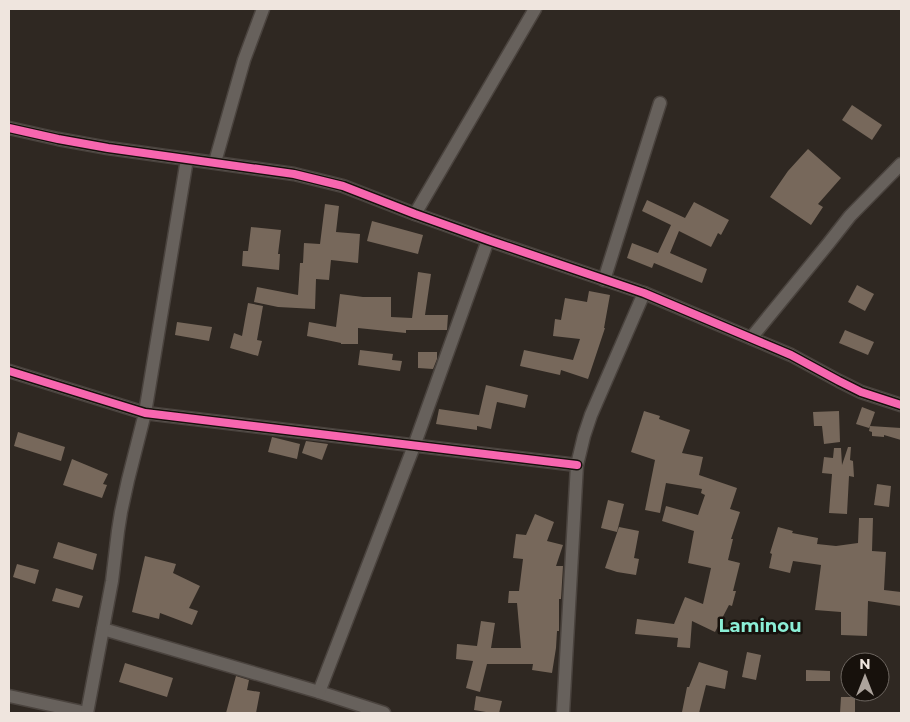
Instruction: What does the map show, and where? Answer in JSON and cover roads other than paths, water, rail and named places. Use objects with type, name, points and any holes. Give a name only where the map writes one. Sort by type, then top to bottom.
[{"type":"street","points":[[215,162],[244,60],[263,9]]},
{"type":"street","points":[[415,214],[535,9]]},
{"type":"street","points":[[604,280],[660,104]]},
{"type":"street","points":[[9,128],[108,148],[294,174],[343,186],[488,240],[644,293],[791,355],[861,392],[901,405]]},
{"type":"street","points":[[9,696],[87,713],[112,581],[121,512],[145,413],[187,159]]},
{"type":"street","points":[[751,338],[850,216],[901,164]]},
{"type":"street","points":[[319,692],[414,446],[488,240]]},
{"type":"street","points":[[562,713],[577,465],[591,416],[644,293]]},
{"type":"street","points":[[9,371],[145,413],[577,465]]},
{"type":"street","points":[[103,630],[319,692],[384,713]]},
{"type":"district","name":"Laminou","points":[[760,626]]}]
